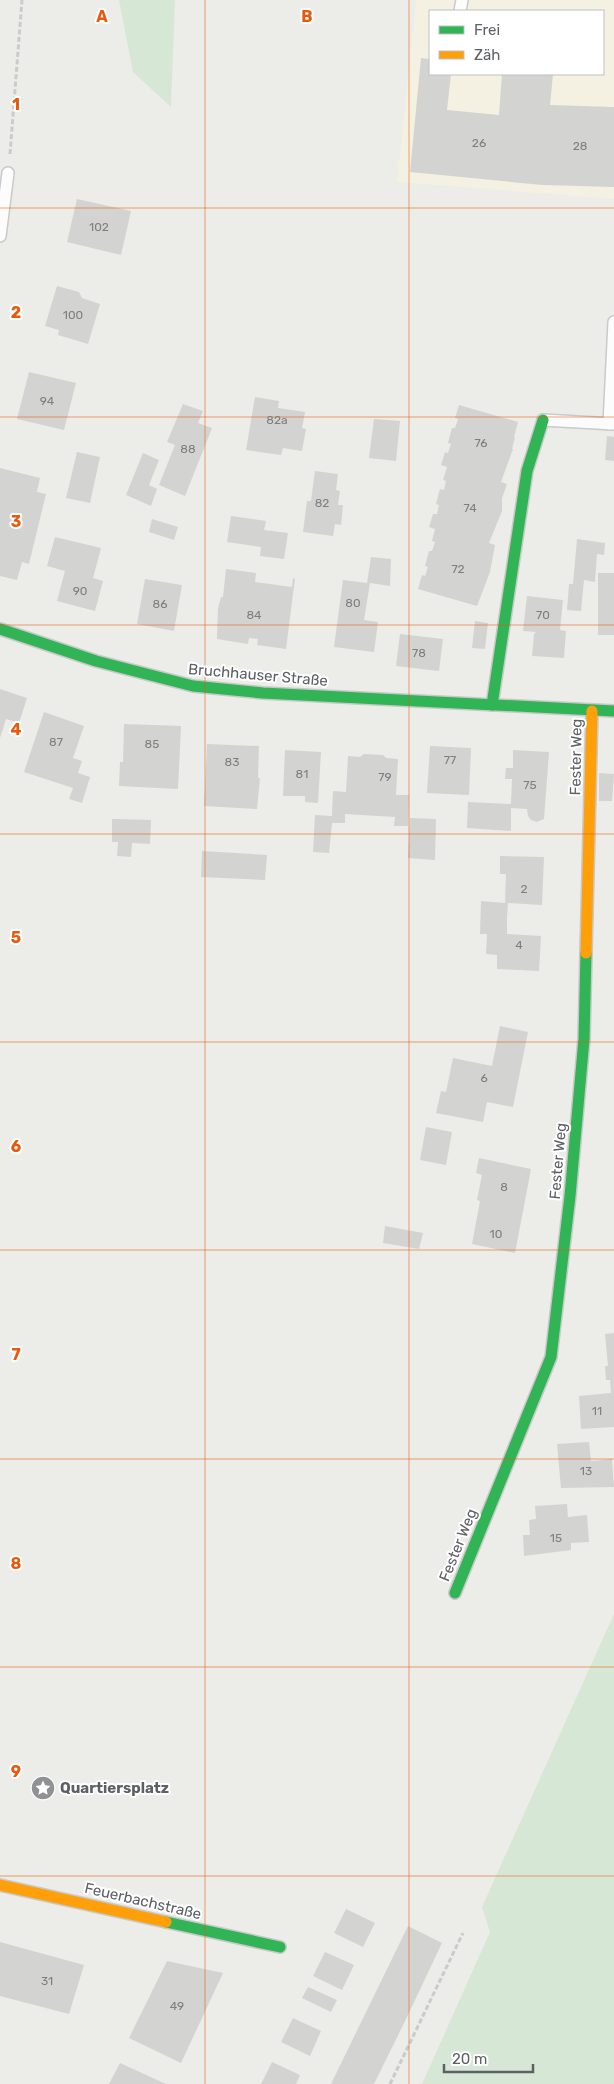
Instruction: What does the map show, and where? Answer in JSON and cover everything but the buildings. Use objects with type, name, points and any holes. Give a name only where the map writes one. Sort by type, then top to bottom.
[{"type":"street","points":[[492,705],[526,471],[543,420]]},
{"type":"street","name":"Bruchhauser Straße","points":[[0,629],[96,661],[193,686],[263,693],[614,711]]},
{"type":"street","name":"Fester Weg","points":[[455,1593],[551,1357],[570,1196],[584,1040],[592,711]]},
{"type":"street","name":"Feuerbachstraße","points":[[0,1884],[280,1947]]},
{"type":"lane","points":[[0,236],[8,173]]},
{"type":"lane","points":[[543,420],[611,424],[614,322]]},
{"type":"path","points":[[8,173],[22,0]]},
{"type":"path","points":[[390,2084],[463,1933]]},
{"type":"shaded area","points":[[416,0],[614,0],[614,199],[397,182]]},
{"type":"green space","points":[[119,0],[175,0],[171,107],[133,72]]},
{"type":"green space","points":[[614,1614],[614,2084],[422,2084],[490,1932],[482,1907]]},
{"type":"traffic: fast","points":[[492,705],[527,471],[543,420]]},
{"type":"traffic: fast","points":[[0,629],[96,661],[193,686],[263,693],[614,711]]},
{"type":"traffic: fast","points":[[455,1593],[551,1357],[570,1196],[584,1039],[586,953]]},
{"type":"traffic: fast","points":[[166,1922],[280,1947]]},
{"type":"traffic: slow","points":[[586,953],[592,711]]},
{"type":"traffic: slow","points":[[0,1885],[166,1922]]},
{"type":"place","name":"Quartiersplatz","points":[[43,1788]]}]
